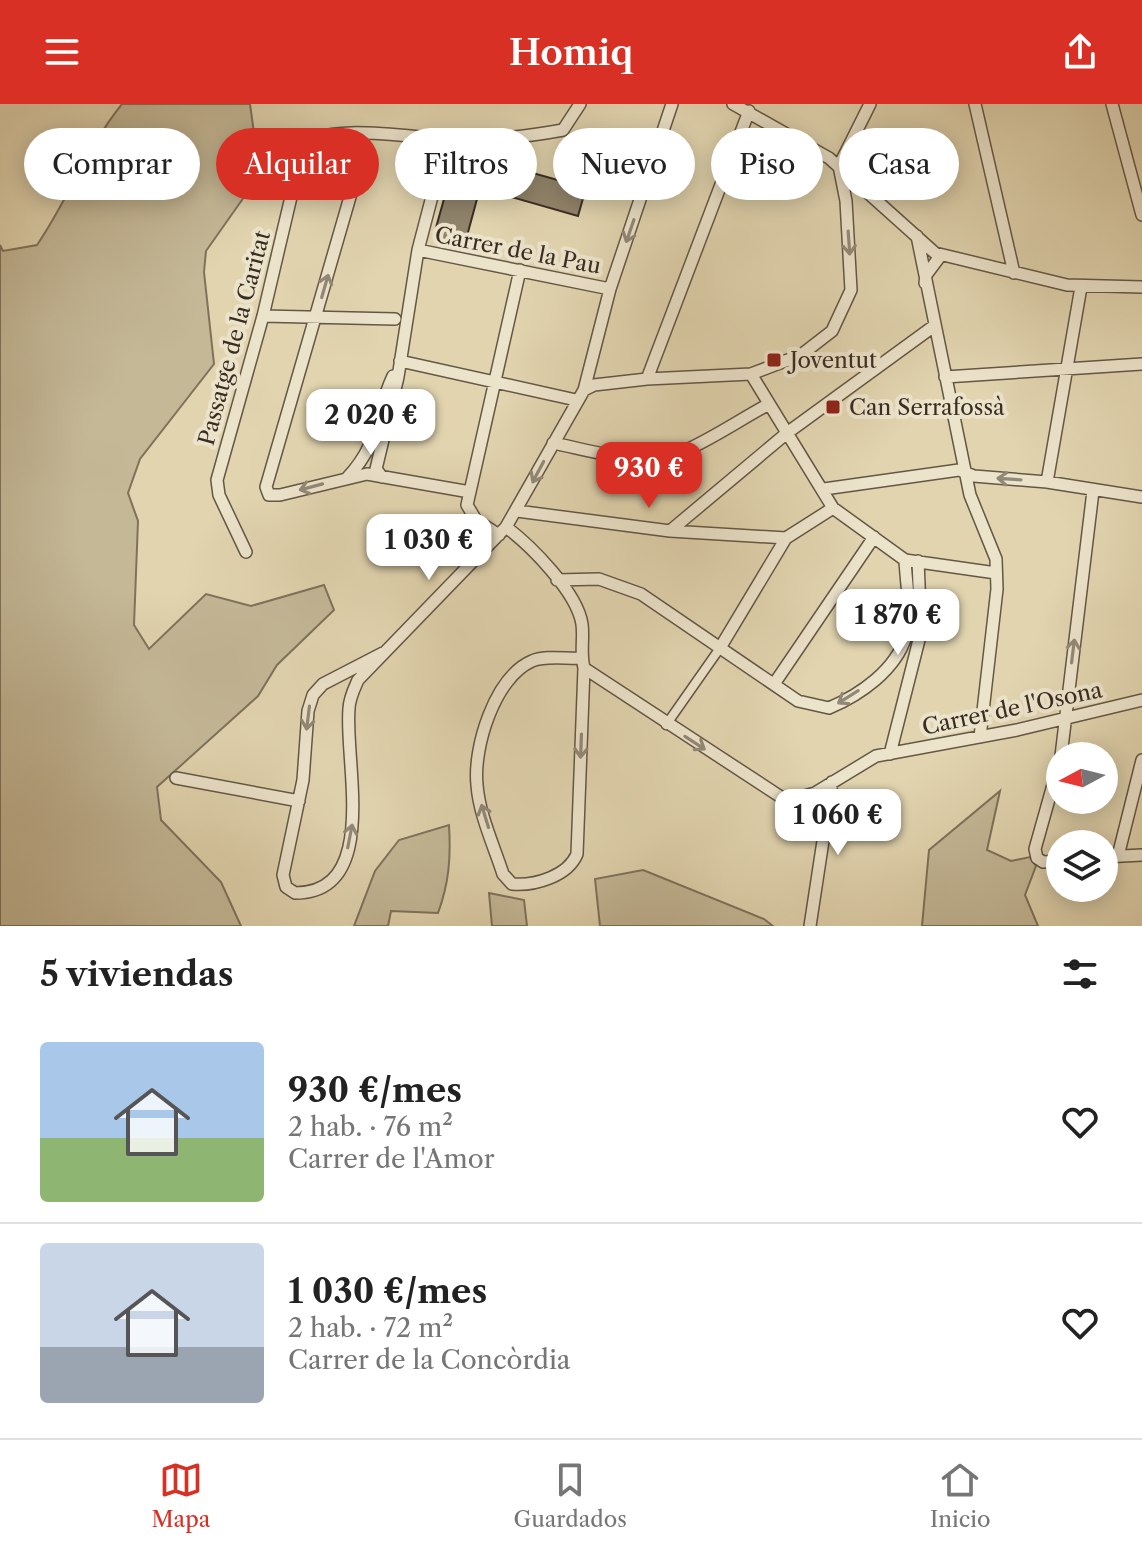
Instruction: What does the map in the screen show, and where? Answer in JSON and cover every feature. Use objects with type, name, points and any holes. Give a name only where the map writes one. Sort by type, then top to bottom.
[{"type":"street","points":[[537,135],[563,130],[580,104]]},
{"type":"street","points":[[383,653],[323,684],[313,695],[299,801],[283,875],[286,887],[295,893],[322,889],[336,879],[345,858],[353,823],[348,709],[358,680],[502,531],[517,511],[584,390],[610,289],[672,104]]},
{"type":"street","points":[[733,104],[839,166]]},
{"type":"street","points":[[858,128],[870,104]]},
{"type":"street","points":[[975,104],[1014,273]]},
{"type":"street","points":[[1112,104],[1142,215]]},
{"type":"street","points":[[647,379],[749,111]]},
{"type":"street","name":"Passatge de la Caritat","points":[[246,552],[219,495],[217,480],[263,316],[290,200]]},
{"type":"street","points":[[346,200],[316,318],[267,474],[269,495],[367,474],[470,492]]},
{"type":"street","points":[[382,477],[376,469],[400,361],[418,250],[432,200]]},
{"type":"street","points":[[584,390],[594,385],[647,379],[751,374],[801,355],[832,331],[851,290],[846,200]]},
{"type":"street","points":[[877,200],[941,255],[1081,287],[1142,287]]},
{"type":"street","points":[[917,236],[966,473],[976,514],[991,542],[996,573],[980,737]]},
{"type":"street","name":"Carrer de la Pau","points":[[418,250],[610,289]]},
{"type":"street","points":[[925,284],[926,275],[941,255]]},
{"type":"street","points":[[520,270],[467,505],[470,512],[533,547],[580,617],[583,663],[577,854],[568,869],[522,885],[512,884],[503,874],[477,787],[489,713],[501,687],[536,659],[583,663],[666,725],[720,648],[786,538],[833,508]]},
{"type":"street","points":[[1047,482],[1081,287]]},
{"type":"street","points":[[263,316],[395,319]]},
{"type":"street","points":[[670,531],[787,433],[934,326]]},
{"type":"street","points":[[347,478],[372,446],[390,381],[400,361]]},
{"type":"street","points":[[400,361],[576,400]]},
{"type":"street","points":[[945,377],[1142,364]]},
{"type":"street","points":[[751,374],[833,508],[911,561],[996,573]]},
{"type":"street","points":[[553,443],[610,454],[662,456],[680,453],[769,404]]},
{"type":"street","points":[[824,489],[943,471],[1047,482],[1142,497]]},
{"type":"street","points":[[1062,742],[1093,491]]},
{"type":"street","points":[[517,511],[670,531],[786,538]]},
{"type":"street","points":[[774,684],[874,537]]},
{"type":"street","points":[[557,580],[599,579],[623,586],[774,684],[813,707],[829,708],[877,678],[892,663],[907,635],[911,561]]},
{"type":"street","points":[[890,754],[921,632],[911,561]]},
{"type":"street","name":"Carrer de l'Osona","points":[[666,725],[787,801],[815,793],[863,761],[1142,700]]},
{"type":"street","points":[[1142,760],[1118,856],[1142,855]]},
{"type":"street","points":[[176,778],[299,801]]},
{"type":"street","points":[[810,926],[832,782]]},
{"type":"street","points":[[1046,806],[1037,837],[1037,858],[1046,862]]},
{"type":"shaded area","points":[[122,104],[250,104],[253,128],[216,128],[216,200],[242,200],[206,251],[204,272],[214,364],[140,459],[128,493],[138,521],[134,625],[149,649],[206,594],[251,606],[324,585],[334,610],[277,665],[258,696],[157,787],[161,820],[221,882],[241,926],[0,926],[0,245],[3,251],[37,245],[64,200],[200,200],[200,128],[105,128]]},
{"type":"shaded area","points":[[1000,791],[987,850],[1011,861],[1030,857],[1036,866],[1025,895],[1038,926],[922,926],[929,850]]},
{"type":"shaded area","points":[[449,825],[448,870],[438,913],[391,911],[388,926],[354,926],[375,871],[399,840]]},
{"type":"shaded area","points":[[643,870],[764,919],[773,926],[600,926],[595,879]]},
{"type":"shaded area","points":[[489,893],[524,900],[527,926],[492,926]]},
{"type":"building","points":[[537,174],[553,179],[553,200],[583,200],[578,216],[522,200],[537,200]]},
{"type":"building","points":[[444,200],[477,200],[464,247],[440,240],[442,233],[435,231]]},
{"type":"place","name":"Joventut","points":[[774,360]]},
{"type":"place","name":"Can Serrafossà","points":[[833,407]]}]
